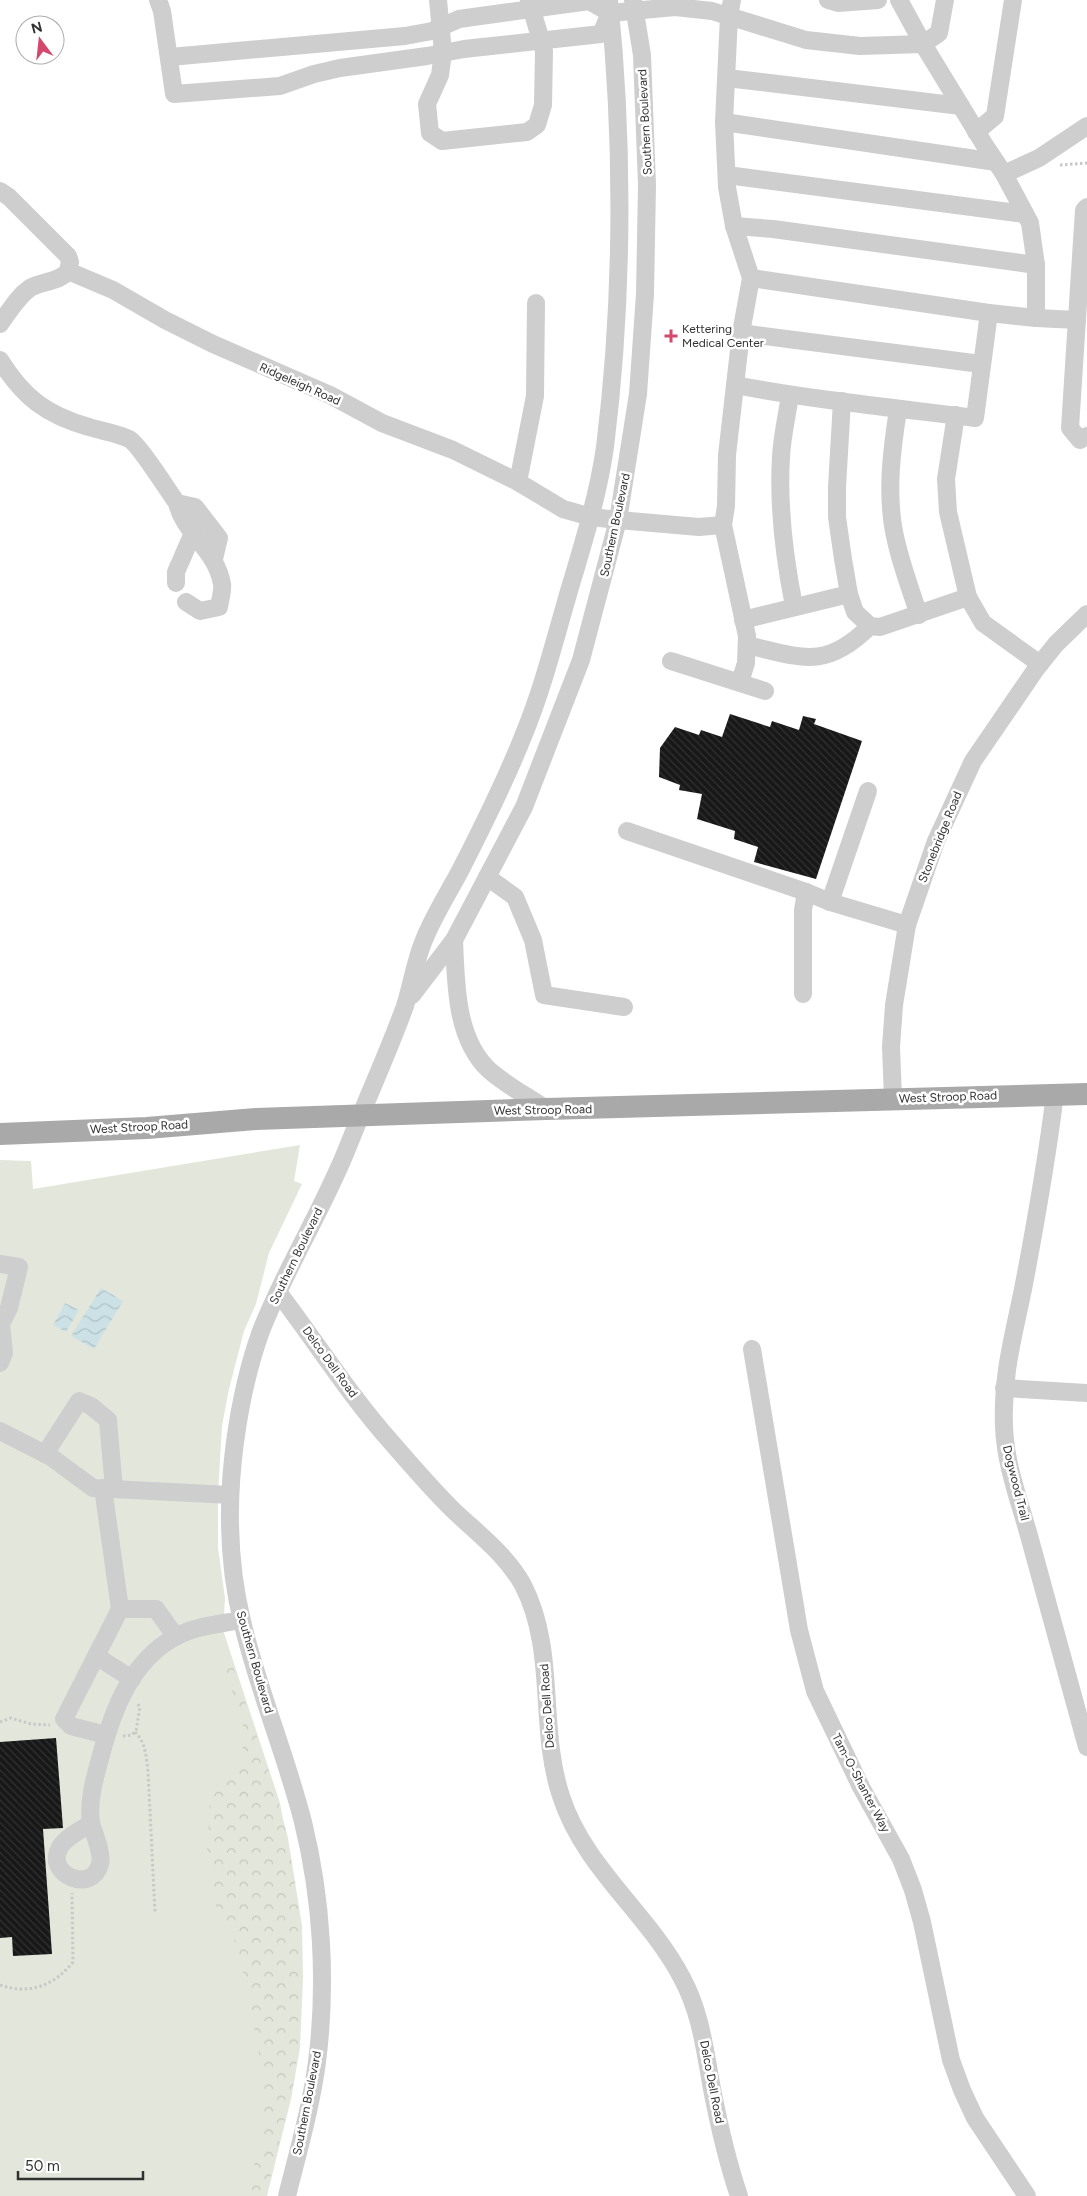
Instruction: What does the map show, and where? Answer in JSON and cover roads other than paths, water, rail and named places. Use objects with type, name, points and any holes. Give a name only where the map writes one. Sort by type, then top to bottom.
[{"type":"main road","name":"West Stroop Road","points":[[0,1134],[148,1128],[256,1119],[1087,1094]]},
{"type":"street","points":[[158,0],[162,10],[174,94],[280,86],[314,74],[340,68],[443,52],[601,34],[610,6]]},
{"type":"street","points":[[438,0],[443,52],[440,75],[427,104],[430,133],[442,141],[527,132],[537,125],[543,105],[544,50],[530,5]]},
{"type":"street","points":[[828,0],[838,3],[878,0]]},
{"type":"street","points":[[899,0],[960,106],[1000,168],[1030,223],[1036,265],[1036,318]]},
{"type":"street","points":[[170,57],[405,36],[432,31],[459,19],[530,5],[589,1],[610,6],[633,5],[712,11],[730,8],[806,40],[860,46],[923,44],[939,33],[945,0]]},
{"type":"street","points":[[976,132],[995,116],[1012,0]]},
{"type":"street","name":"Southern Boulevard","points":[[406,1004],[454,940],[524,807],[581,660],[618,520],[638,394],[646,294],[648,185],[642,55],[633,5]]},
{"type":"street","name":"Southern Boulevard","points":[[287,2196],[306,2122],[317,2064],[322,1983],[319,1920],[304,1824],[285,1760],[256,1676],[241,1620],[230,1535],[230,1495],[234,1447],[242,1396],[250,1363],[261,1332],[278,1292],[346,1153],[406,1004],[422,943],[489,814],[526,729],[556,636],[590,517],[604,451],[618,291],[618,174],[610,6]]},
{"type":"street","points":[[730,8],[724,122],[727,175],[734,226],[751,278],[741,333],[727,455],[726,506],[723,525],[747,636],[746,663],[740,682]]},
{"type":"street","points":[[727,78],[960,106]]},
{"type":"street","points":[[724,122],[1000,168],[1039,158],[1087,126]]},
{"type":"street","points":[[727,175],[1026,214]]},
{"type":"street","points":[[0,191],[9,197],[68,256],[70,262],[68,271],[61,277],[42,282],[19,298],[0,324]]},
{"type":"street","points":[[1087,207],[1084,210],[1070,428],[1080,440],[1087,436]]},
{"type":"street","points":[[734,226],[773,229],[1036,265]]},
{"type":"street","name":"Ridgeleigh Road","points":[[68,271],[114,290],[165,320],[254,364],[330,396],[382,423],[453,450],[518,482],[563,509],[590,517],[618,520],[699,527],[723,525]]},
{"type":"street","points":[[751,278],[989,313],[1076,320]]},
{"type":"street","points":[[518,482],[535,396],[536,303]]},
{"type":"street","points":[[735,385],[790,396],[975,418],[989,313]]},
{"type":"street","points":[[741,333],[981,364]]},
{"type":"street","points":[[0,360],[18,388],[30,399],[51,413],[83,426],[131,439],[177,503],[180,516],[214,560],[222,586],[218,607],[200,611],[186,602]]},
{"type":"street","points":[[790,396],[781,454],[779,497],[786,562],[794,606]]},
{"type":"street","points":[[842,402],[836,487],[837,517],[849,594],[855,612],[870,626],[880,627],[968,597]]},
{"type":"street","points":[[898,410],[890,485],[893,525],[901,562],[919,614]]},
{"type":"street","points":[[956,415],[946,479],[948,512],[968,597],[983,623],[1040,664]]},
{"type":"street","points":[[177,503],[195,507],[219,538],[214,560]]},
{"type":"street","points":[[176,583],[176,572],[193,533]]},
{"type":"street","points":[[743,620],[849,594]]},
{"type":"street","name":"Stonebridge Road","points":[[893,1099],[891,1047],[894,1005],[906,925],[936,841],[973,761],[1040,664],[1056,644],[1087,614]]},
{"type":"street","points":[[747,645],[802,658],[826,656],[854,642],[870,626]]},
{"type":"street","points":[[671,661],[765,691]]},
{"type":"street","points":[[830,902],[868,791]]},
{"type":"street","points":[[627,831],[806,892],[830,902],[906,925]]},
{"type":"street","points":[[487,877],[515,897],[533,940],[544,995],[624,1007]]},
{"type":"street","points":[[803,994],[803,910],[806,892]]},
{"type":"street","points":[[454,940],[456,988],[463,1022],[473,1048],[488,1069],[546,1109]]},
{"type":"street","name":"Dogwood Trail","points":[[1054,1094],[1048,1147],[1023,1286],[1008,1354],[1004,1388],[1006,1449],[1087,1747]]},
{"type":"street","points":[[0,1264],[18,1268],[9,1308],[1,1324],[4,1353],[0,1364]]},
{"type":"street","name":"Delco Dell Road","points":[[278,1292],[390,1440],[451,1507],[510,1565],[522,1585],[539,1629],[544,1654],[548,1734],[561,1796],[587,1849],[606,1877],[672,1960],[694,2002],[701,2027],[712,2091],[732,2175],[739,2196]]},
{"type":"street","name":"Tam-O-Shanter Way","points":[[752,1349],[799,1630],[815,1691],[861,1787],[901,1859],[913,1890],[922,1922],[948,2051],[962,2090],[975,2118],[1027,2196]]},
{"type":"street","points":[[1004,1388],[1087,1393]]},
{"type":"street","points":[[45,1454],[79,1401],[91,1406],[108,1420],[108,1488],[120,1609],[64,1719],[71,1726],[106,1736]]},
{"type":"street","points":[[0,1431],[45,1454],[93,1488],[230,1495]]},
{"type":"street","points":[[120,1609],[156,1609],[176,1636]]},
{"type":"street","points":[[91,1823],[66,1841],[60,1848],[58,1856],[62,1872],[74,1880],[84,1880],[94,1874],[100,1865],[101,1857],[90,1814],[94,1782],[115,1710],[132,1679],[142,1664],[156,1650],[176,1636],[193,1630],[241,1620]]},
{"type":"street","points":[[96,1656],[132,1679]]},
{"type":"water","points":[[101,1288],[123,1301],[94,1349],[71,1336]]},
{"type":"water","points":[[65,1303],[79,1310],[66,1332],[53,1325]]},
{"type":"place","name":"Kettering Medical Center","points":[[671,336]]}]
